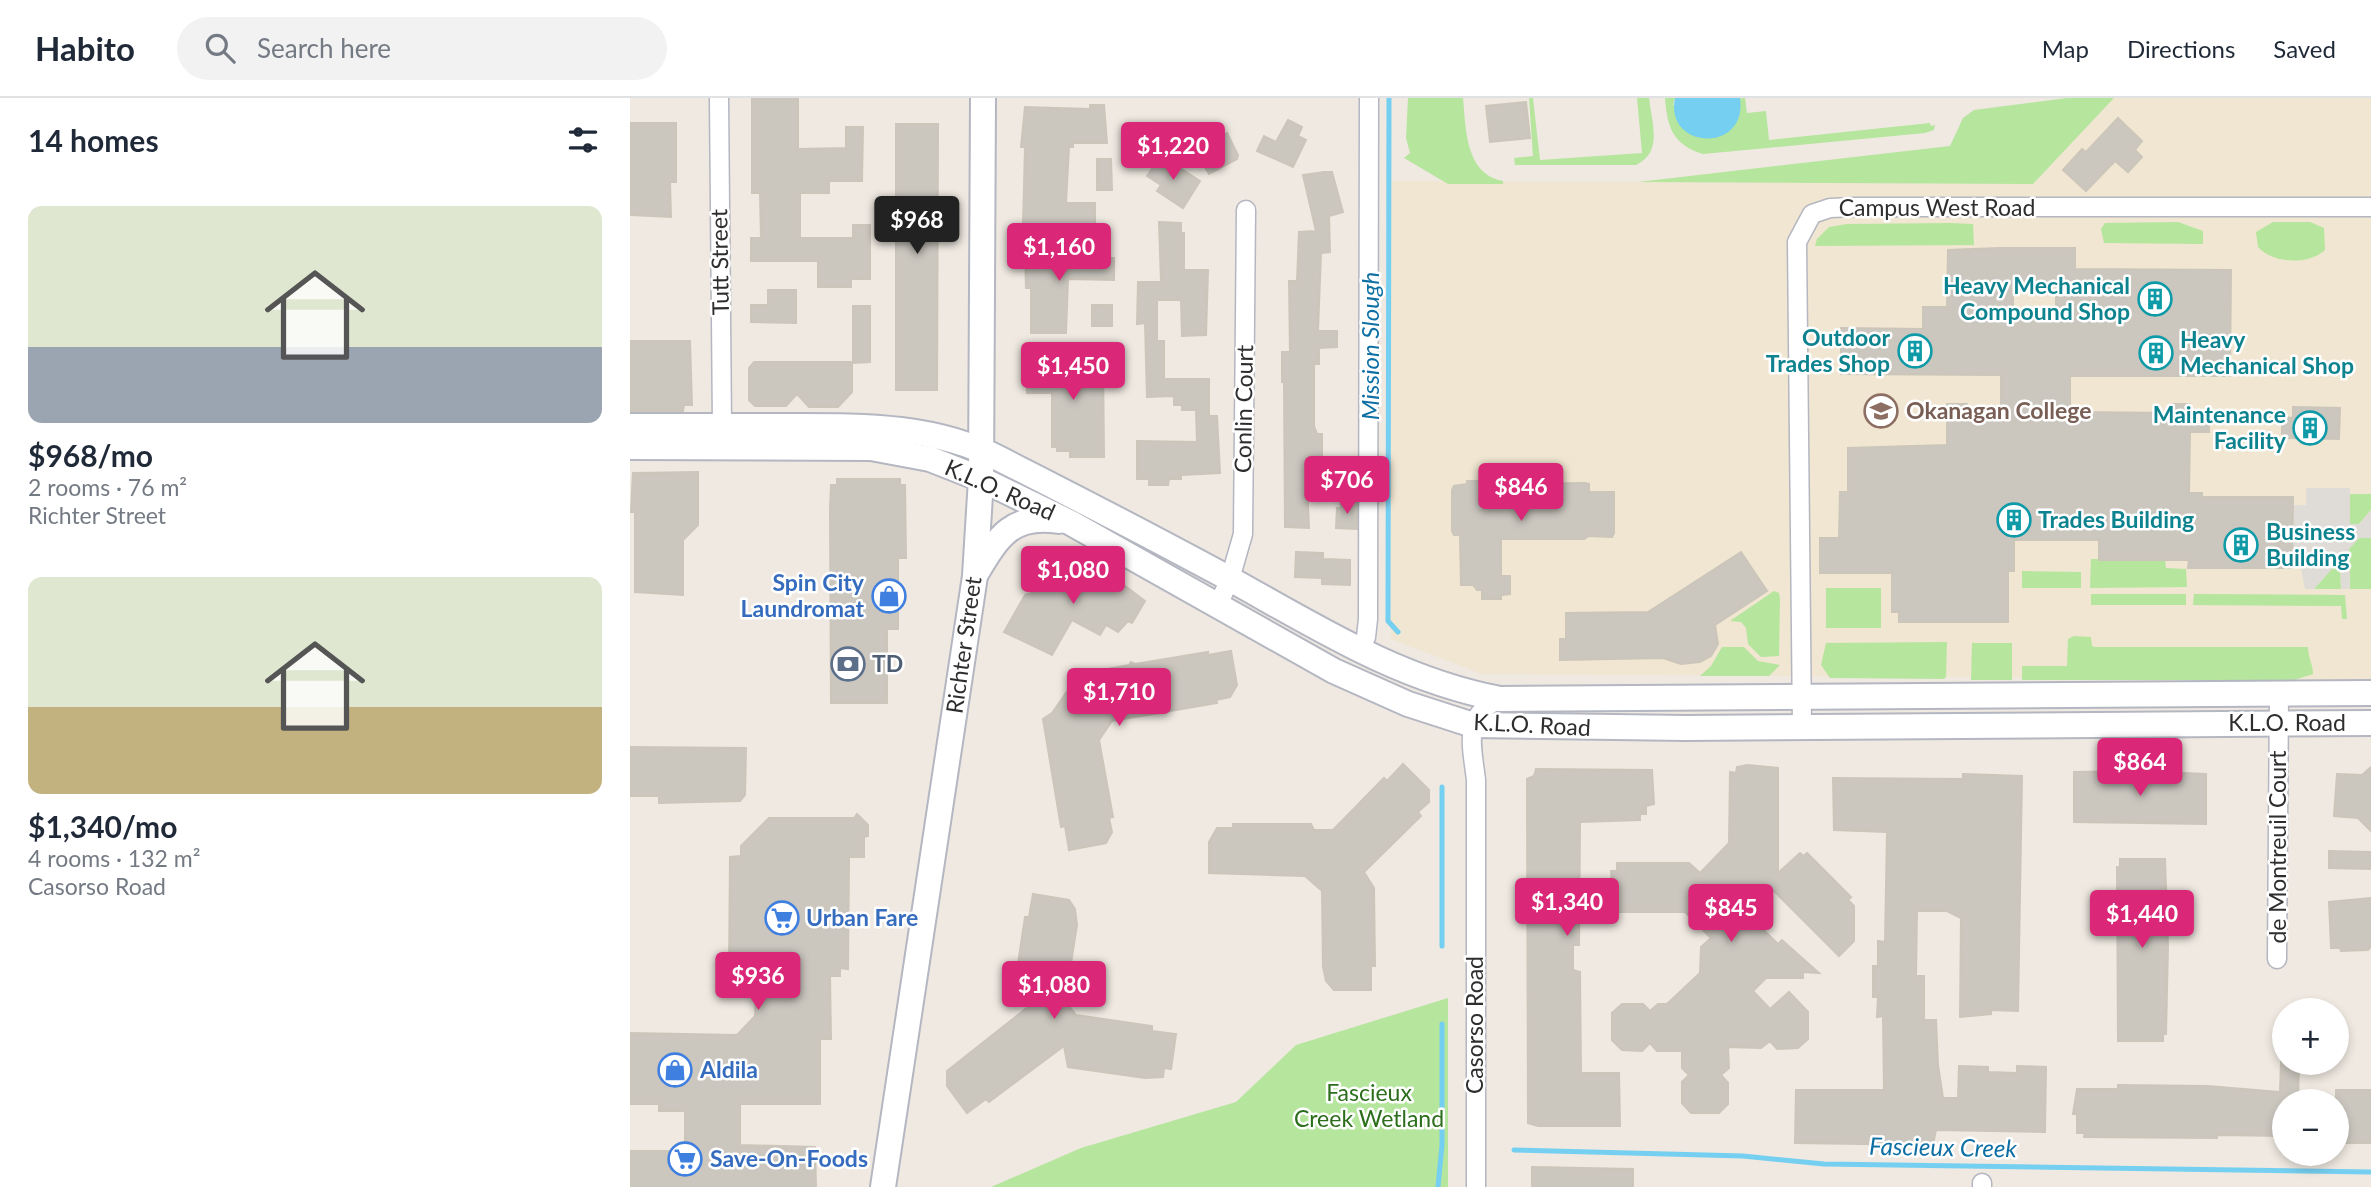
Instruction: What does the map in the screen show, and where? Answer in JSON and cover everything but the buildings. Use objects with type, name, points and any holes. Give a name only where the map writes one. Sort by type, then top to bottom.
[{"type":"main road","name":"Richter Street","points":[[883,1187],[975,576],[981,479],[983,98]]},
{"type":"main road","name":"K.L.O. Road","points":[[630,426],[874,426],[934,434],[981,449],[1230,579],[1359,652],[1420,679],[1500,699],[2371,692]]},
{"type":"main road","name":"K.L.O. Road","points":[[630,447],[872,448],[930,459],[981,479],[1071,523],[1334,671],[1408,704],[1483,726],[2371,723]]},
{"type":"main road","points":[[975,576],[993,544],[1011,528],[1037,518],[1071,523]]},
{"type":"street","name":"Tutt Street","points":[[719,98],[722,426]]},
{"type":"street","points":[[1359,652],[1366,637],[1368,619],[1370,98]]},
{"type":"street","name":"Campus West Road","points":[[1802,727],[1797,242],[1812,214],[1830,208],[1854,207],[2371,206]]},
{"type":"street","name":"Conlin Court","points":[[1218,605],[1230,579],[1243,534],[1246,209]]},
{"type":"street","name":"de Montreuil Court","points":[[2277,959],[2279,694]]},
{"type":"street","points":[[1483,726],[1476,714],[1487,704],[1500,699]]},
{"type":"street","name":"Casorso Road","points":[[1476,1187],[1476,780],[1483,726]]},
{"type":"shaded area","name":"Okanagan College","points":[[2114,98],[2371,98],[2371,680],[1482,674],[1391,639],[1390,181],[2033,184]]},
{"type":"shaded area","points":[[2306,488],[2350,488],[2350,524],[2359,524],[2371,510],[2371,538],[2359,538],[2349,549],[2350,589],[2341,589],[2340,560],[2314,589],[2305,589],[2300,564],[2292,563],[2293,505],[2306,505]]},
{"type":"green space","points":[[1408,98],[1463,98],[1467,136],[1474,160],[1490,177],[1503,181],[1503,184],[1448,184],[1404,158],[1410,153],[1406,138]]},
{"type":"green space","points":[[1529,98],[1533,98],[1540,160],[1642,153],[1637,98],[1649,98],[1654,136],[1650,153],[1636,165],[1515,165],[1514,158],[1533,156]]},
{"type":"green space","points":[[1665,98],[1675,98],[1673,105],[1745,98],[1747,113],[1766,111],[1769,140],[1930,123],[1931,126],[1935,125],[1934,130],[1925,133],[1703,154],[1678,140],[1670,126]]},
{"type":"green space","points":[[2067,98],[2114,98],[2033,184],[1638,182],[1950,146],[1963,118],[1974,110]]},
{"type":"green space","points":[[2178,222],[2203,231],[2203,244],[2104,243],[2101,229],[2105,223]]},
{"type":"green space","points":[[2273,222],[2310,222],[2324,228],[2325,250],[2301,260],[2282,259],[2265,253],[2258,247],[2256,232]]},
{"type":"green space","points":[[1847,224],[1973,224],[1974,245],[1815,246],[1817,239],[1829,227]]},
{"type":"green space","points":[[2350,494],[2371,494],[2371,510],[2359,524],[2350,524]]},
{"type":"green space","points":[[2359,538],[2371,538],[2371,589],[2350,589],[2349,549]]},
{"type":"green space","points":[[2091,559],[2165,560],[2166,568],[2186,569],[2187,587],[2090,588]]},
{"type":"green space","points":[[2340,559],[2341,589],[2314,589]]},
{"type":"green space","points":[[2022,571],[2081,572],[2081,588],[2022,588]]},
{"type":"green space","points":[[1826,588],[1881,588],[1881,628],[1826,628]]},
{"type":"green space","points":[[1774,591],[1779,593],[1780,599],[1779,656],[1761,657],[1748,644],[1746,628],[1741,622],[1730,621]]},
{"type":"green space","points":[[2091,594],[2186,594],[2186,605],[2091,605]]},
{"type":"green space","points":[[2194,594],[2345,595],[2347,619],[2342,619],[2341,606],[2193,605]]},
{"type":"green space","points":[[2074,636],[2091,637],[2092,646],[2095,647],[2308,647],[2313,674],[2294,680],[2022,680],[2022,666],[2067,666],[2068,639]]},
{"type":"green space","points":[[1947,642],[1944,679],[1830,678],[1821,665],[1826,643]]},
{"type":"green space","points":[[1972,643],[2012,643],[2012,680],[1971,680]]},
{"type":"green space","points":[[1722,647],[1744,647],[1758,661],[1780,665],[1769,676],[1700,676],[1711,666]]},
{"type":"green space","name":"Fascieux Creek Wetland","points":[[1448,998],[1448,1187],[991,1187],[1081,1148],[1236,1102],[1296,1045]]},
{"type":"water","points":[[1675,98],[1740,98],[1739,116],[1732,129],[1720,136],[1693,136],[1682,128],[1675,115]]},
{"type":"waterway","name":"Mission Slough","points":[[1389,98],[1388,621],[1398,632]]},
{"type":"waterway","name":"Mission Slough","points":[[1442,787],[1442,946]]},
{"type":"waterway","name":"Mission Slough","points":[[1438,1187],[1442,1145],[1442,1024]]},
{"type":"waterway","name":"Fascieux Creek","points":[[1514,1150],[1743,1156],[1824,1164],[2371,1172]]},
{"type":"place","name":"Heavy Mechanical Compound Shop","points":[[2155,299]]},
{"type":"place","name":"Outdoor Trades Shop","points":[[1915,351]]},
{"type":"place","name":"Heavy Mechanical Shop","points":[[2156,353]]},
{"type":"place","name":"Okanagan College","points":[[1881,411]]},
{"type":"place","name":"Maintenance Facility","points":[[2310,428]]},
{"type":"place","name":"Trades Building","points":[[2014,520]]},
{"type":"place","name":"Business Building","points":[[2241,545]]},
{"type":"place","name":"Spin City Laundromat","points":[[889,596]]},
{"type":"place","name":"TD","points":[[848,664]]},
{"type":"place","name":"Urban Fare","points":[[782,918]]},
{"type":"place","name":"Aldila","points":[[675,1070]]},
{"type":"place","name":"Save-On-Foods","points":[[685,1159]]}]
